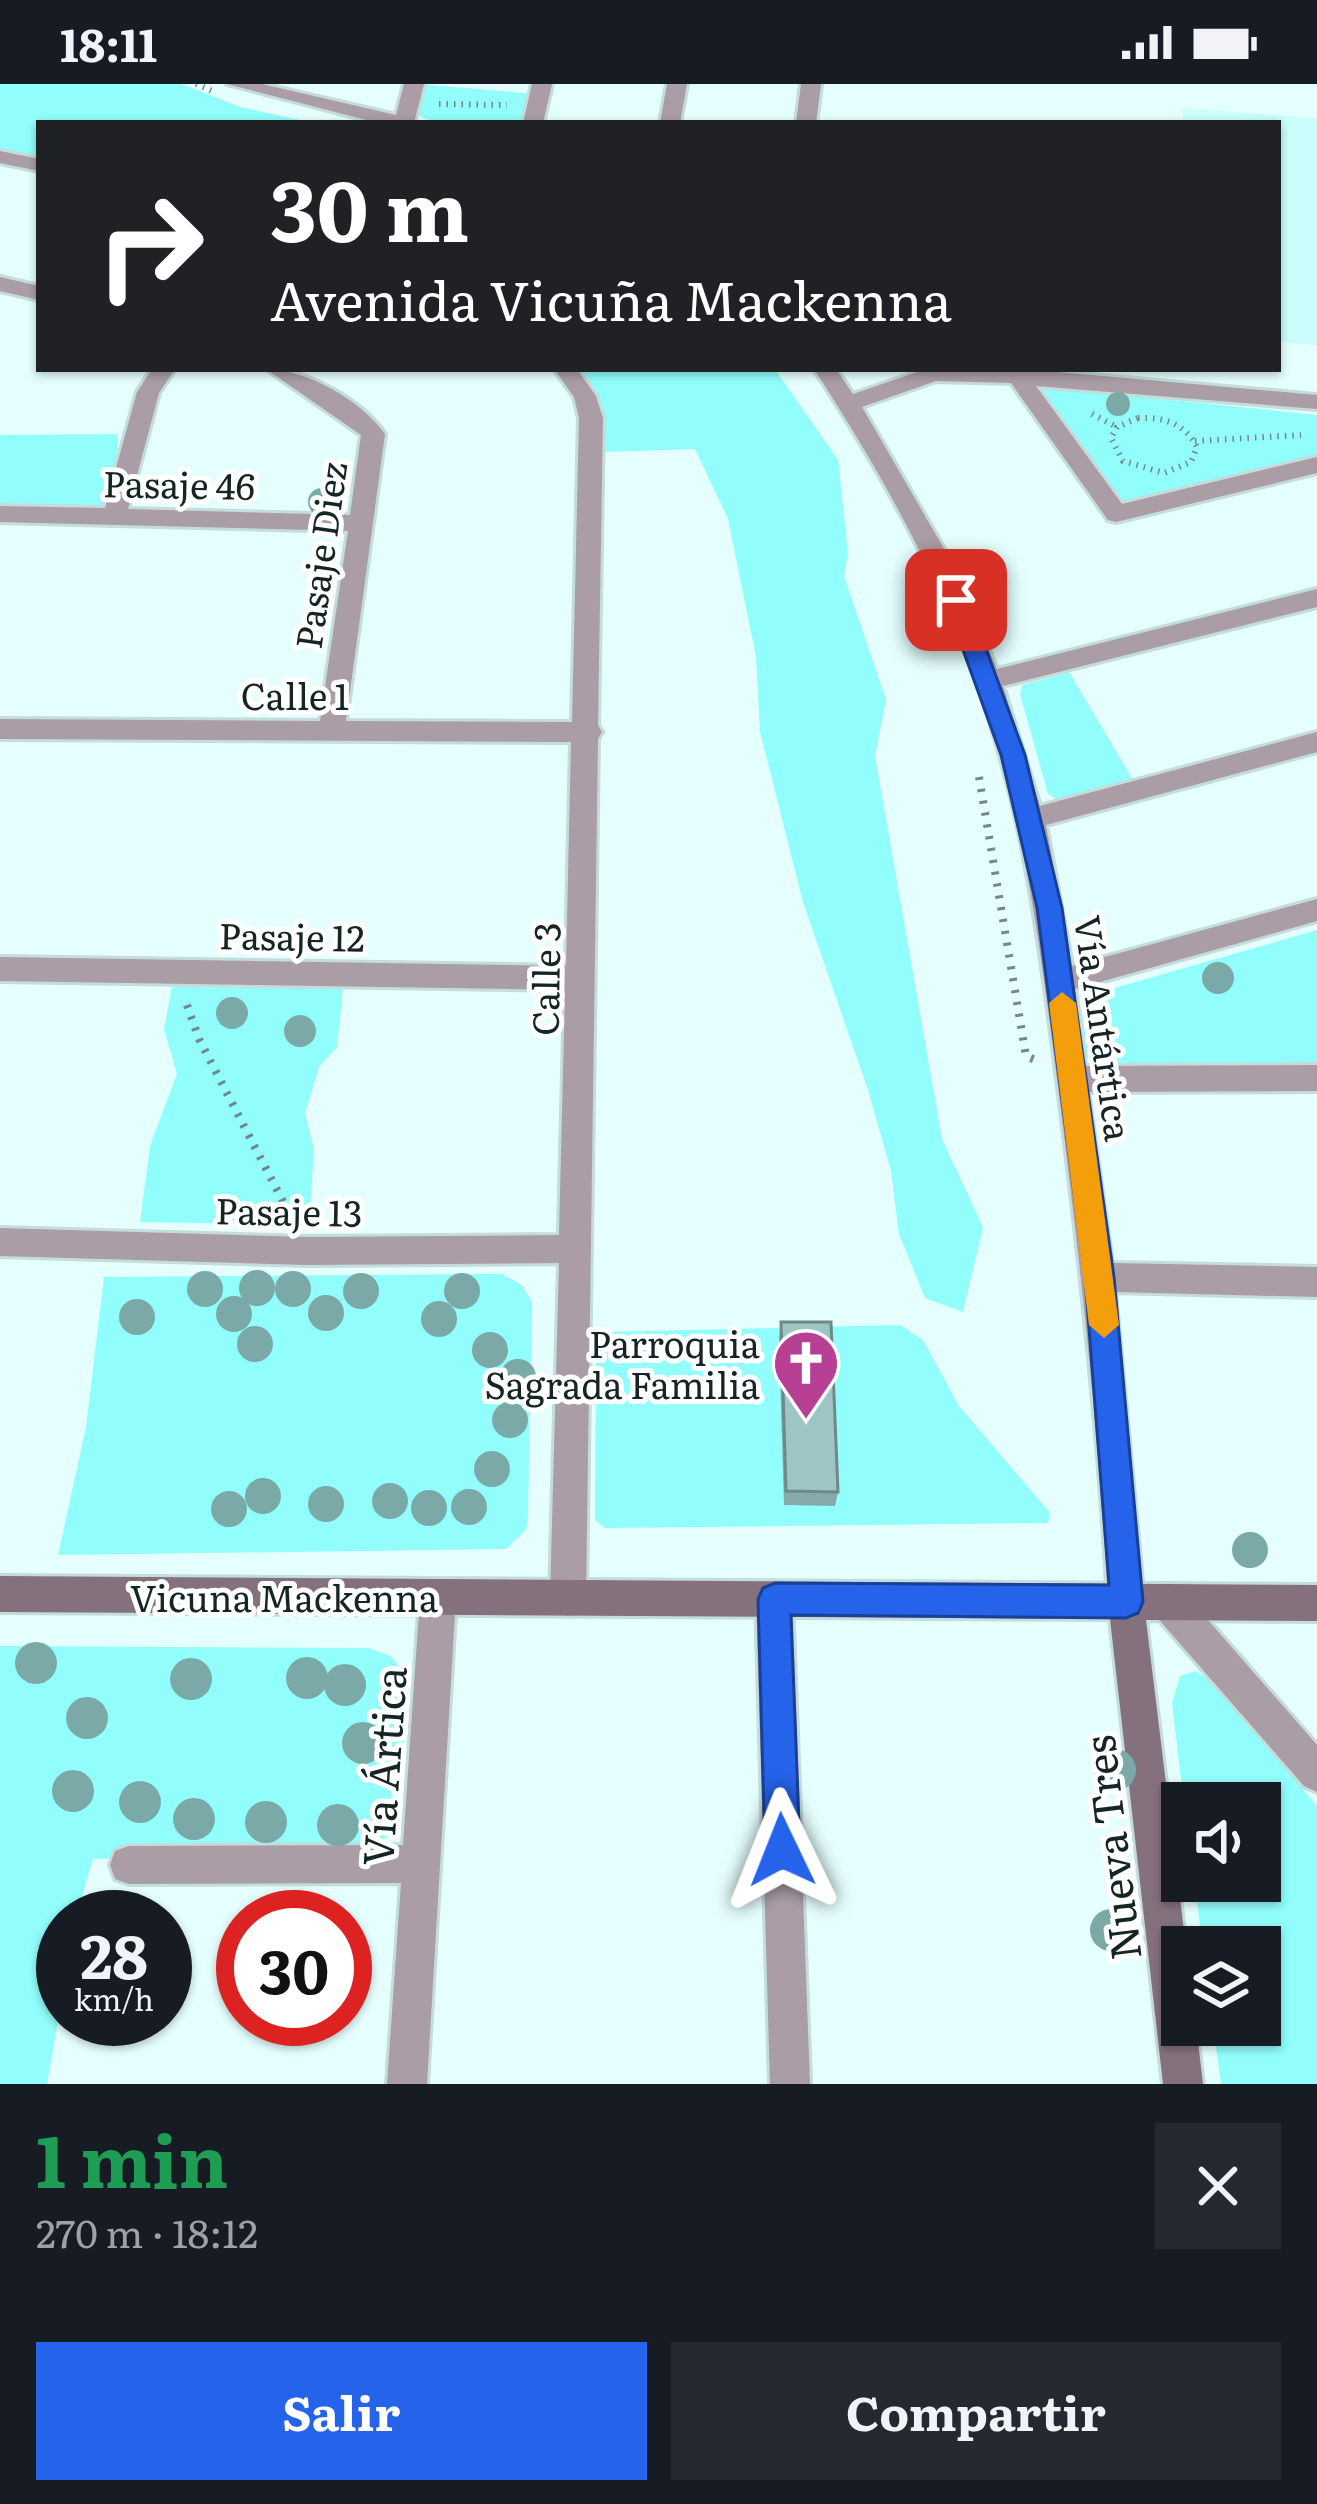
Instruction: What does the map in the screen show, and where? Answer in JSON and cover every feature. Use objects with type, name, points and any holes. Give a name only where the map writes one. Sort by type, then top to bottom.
[{"type":"street","points":[[237,84],[405,118],[414,84]]},
{"type":"street","points":[[671,120],[677,84]]},
{"type":"street","points":[[806,120],[811,84]]},
{"type":"street","points":[[0,157],[36,164]]},
{"type":"street","points":[[0,284],[36,292]]},
{"type":"street","points":[[114,518],[148,392],[162,372]]},
{"type":"street","name":"Pasaje Diez","points":[[282,372],[370,427],[332,730]]},
{"type":"street","name":"Calle 3","points":[[568,372],[585,396],[591,418],[589,731],[568,1598]]},
{"type":"street","name":"Vía Antártica","points":[[827,372],[927,535],[989,680],[1030,819],[1060,981],[1100,1277],[1126,1602]]},
{"type":"street","points":[[849,403],[931,372]]},
{"type":"street","points":[[961,372],[1105,376],[1317,402]]},
{"type":"street","points":[[1016,374],[1116,514],[1317,465]]},
{"type":"street","name":"Pasaje 46","points":[[0,514],[357,523]]},
{"type":"street","points":[[989,680],[1317,598]]},
{"type":"street","name":"Calle 1","points":[[0,730],[589,731]]},
{"type":"street","points":[[1030,819],[1317,742]]},
{"type":"street","points":[[1060,981],[1317,910]]},
{"type":"street","name":"Pasaje 12","points":[[0,969],[584,978]]},
{"type":"street","points":[[1070,1071],[1317,1078]]},
{"type":"street","name":"Pasaje 13","points":[[0,1242],[308,1250],[576,1249]]},
{"type":"street","points":[[1100,1277],[1317,1282]]},
{"type":"street","name":"Vicuna Mackenna","points":[[0,1594],[1317,1603]]},
{"type":"street","name":"Vía Ártica","points":[[407,2084],[438,1597]]},
{"type":"street","points":[[775,1599],[790,2084]]},
{"type":"street","name":"Nueva Tres","points":[[1126,1602],[1183,2084]]},
{"type":"street","points":[[1168,1602],[1317,1773]]},
{"type":"street","points":[[129,1865],[422,1864]]},
{"type":"path","points":[[405,118],[470,104],[495,108],[540,91]]},
{"type":"path","points":[[1233,395],[1241,438],[1262,478]]},
{"type":"path","points":[[1195,441],[1197,452],[1186,466],[1156,472],[1123,460],[1112,438],[1123,423],[1146,417],[1172,422],[1195,441],[1317,435]]},
{"type":"path","points":[[974,756],[1007,924],[1025,1056],[1070,1071]]},
{"type":"path","points":[[181,972],[199,1039],[308,1250]]},
{"type":"shaded area","points":[[0,84],[182,84],[240,107],[300,120],[36,120],[36,158],[0,151]]},
{"type":"shaded area","points":[[419,84],[535,94],[529,120],[430,120],[413,114]]},
{"type":"shaded area","points":[[1182,108],[1317,118],[1317,345],[1281,342],[1281,120],[1183,120]]},
{"type":"shaded area","points":[[576,372],[777,372],[838,460],[848,554],[844,576],[886,700],[875,756],[942,1139],[983,1227],[963,1312],[925,1298],[899,1234],[891,1171],[803,902],[760,732],[756,657],[728,519],[695,449],[603,452],[603,420]]},
{"type":"shaded area","points":[[1046,387],[1317,415],[1317,458],[1120,508],[1037,391]]},
{"type":"shaded area","points":[[118,434],[113,486],[98,510],[0,506],[0,435]]},
{"type":"shaded area","points":[[1069,672],[1135,783],[1059,801],[1048,794],[1020,694],[1022,685]]},
{"type":"shaded area","points":[[1317,930],[1317,1070],[1107,1072],[1086,1057],[1081,1008],[1090,995]]},
{"type":"shaded area","points":[[172,987],[343,988],[337,1047],[319,1067],[305,1114],[314,1149],[309,1225],[140,1222],[150,1146],[177,1074],[164,1029]]},
{"type":"shaded area","points":[[502,1274],[522,1285],[532,1302],[528,1514],[526,1530],[506,1549],[58,1555],[86,1427],[104,1277]]},
{"type":"shaded area","points":[[900,1325],[923,1340],[959,1406],[1050,1513],[1048,1523],[605,1528],[595,1520],[596,1337],[603,1332]]},
{"type":"shaded area","points":[[0,1646],[368,1648],[391,1656],[410,1680],[394,1831],[371,1850],[93,1859],[84,1890],[36,1890],[36,2046],[54,2046],[47,2084],[0,2084]]},
{"type":"shaded area","points":[[1196,1671],[1218,1687],[1317,1806],[1317,2084],[1221,2084],[1216,2046],[1281,2046],[1281,1926],[1200,1926],[1197,1902],[1281,1902],[1281,1782],[1181,1782],[1172,1703],[1180,1676]]},
{"type":"building","name":"Parroquia Sagrada Familia","points":[[781,1322],[831,1322],[838,1492],[786,1491]]},
{"type":"slow traffic","points":[[1062,1003],[1104,1325]]},
{"type":"place","name":"Parroquia Sagrada Familia","points":[[806,1422]]},
{"type":"route","points":[[782,1850],[775,1599],[1126,1602],[1100,1277],[1049,908],[1013,755],[956,600]]}]
